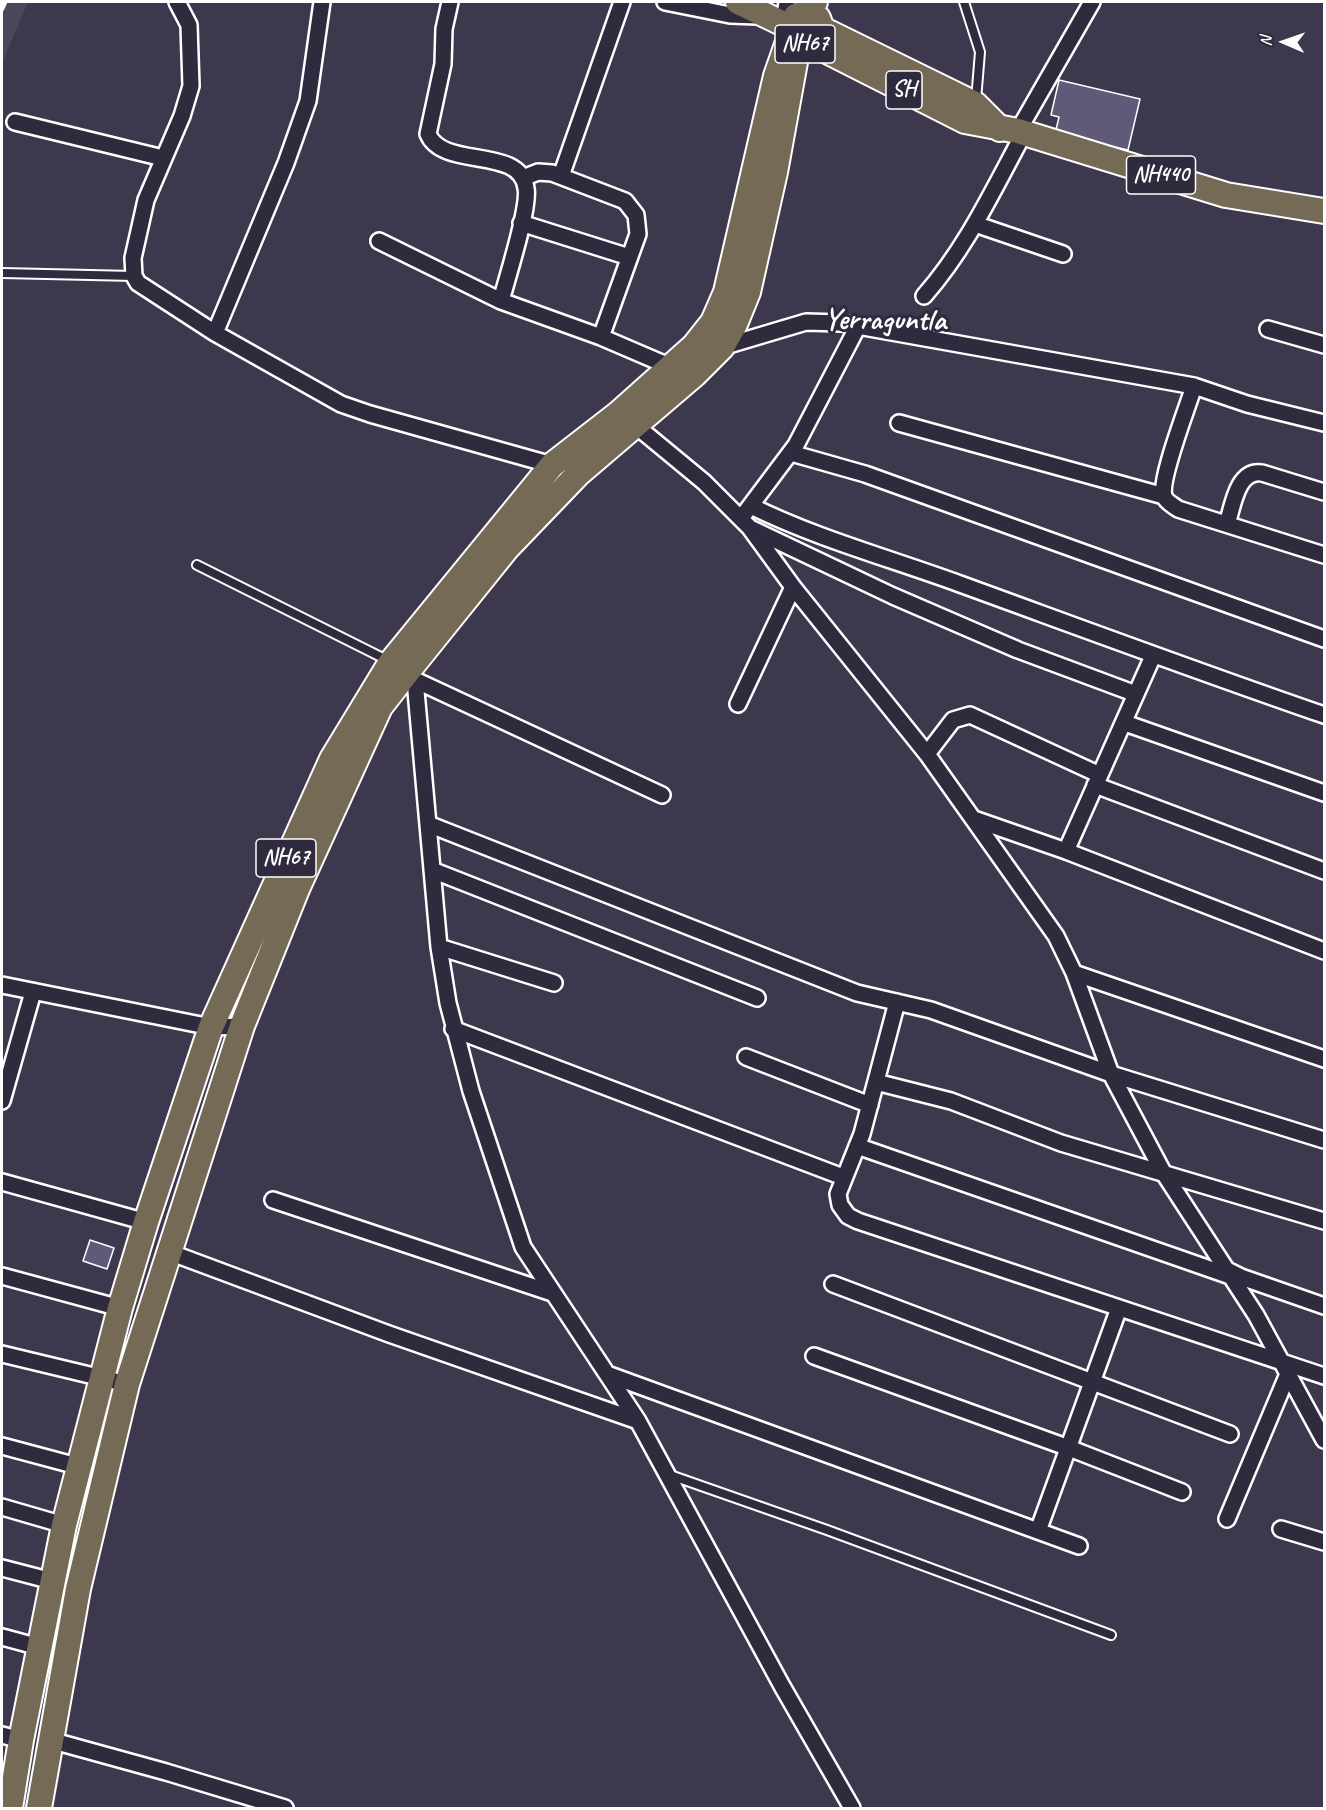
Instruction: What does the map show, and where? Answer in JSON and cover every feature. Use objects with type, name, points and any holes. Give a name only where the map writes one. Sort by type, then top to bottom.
[{"type":"highway","name":"NH67","points":[[738,2],[796,19]]},
{"type":"highway","name":"NH67","points":[[39,1809],[82,1567],[127,1384],[242,1026],[297,889],[380,707],[552,465],[695,374],[722,347],[735,324],[748,292],[775,172],[796,19]]},
{"type":"highway","name":"NH67","points":[[10,1809],[11,1737],[39,1647],[77,1466],[146,1222],[211,1027],[332,759],[507,548],[579,473],[713,322],[726,292],[776,76],[796,19]]},
{"type":"highway","name":"SH","points":[[796,19],[975,104],[1014,131]]},
{"type":"highway","name":"SH","points":[[796,19],[965,121],[1014,131]]},
{"type":"highway","name":"NH440","points":[[1014,131],[1226,195],[1324,211]]},
{"type":"street","points":[[177,2],[189,25],[191,86],[182,116],[153,179],[133,258],[134,276],[146,290],[215,333],[355,409],[552,465]]},
{"type":"street","points":[[215,333],[290,153],[308,101],[322,2]]},
{"type":"street","points":[[450,2],[444,30],[443,64],[428,134],[437,147],[504,164],[519,172],[523,178],[527,198],[501,301]]},
{"type":"street","points":[[561,176],[622,2]]},
{"type":"street","points":[[665,2],[730,15],[796,19]]},
{"type":"street","points":[[924,296],[948,267],[975,224],[1014,131],[1092,2]]},
{"type":"street","points":[[15,122],[163,158]]},
{"type":"street","points":[[523,178],[545,171],[625,201],[630,207],[638,224],[601,337]]},
{"type":"street","points":[[521,223],[629,257]]},
{"type":"street","points":[[975,224],[1064,254]]},
{"type":"street","points":[[379,241],[501,301],[601,337],[671,367]]},
{"type":"street","points":[[722,347],[806,322],[858,326],[1194,386],[1247,404],[1324,423]]},
{"type":"street","points":[[747,517],[791,453],[858,326]]},
{"type":"street","points":[[1268,329],[1324,345]]},
{"type":"street","points":[[1164,496],[1165,477],[1194,386]]},
{"type":"street","points":[[627,419],[747,517],[914,605],[1018,650],[1136,694]]},
{"type":"street","points":[[900,423],[1164,496],[1178,508],[1324,555]]},
{"type":"street","points":[[791,453],[865,474],[1324,639]]},
{"type":"street","points":[[1227,524],[1241,482],[1252,473],[1262,472],[1324,492]]},
{"type":"street","points":[[747,517],[793,587],[927,754],[1056,936],[1074,973],[1111,1074],[1163,1172],[1227,1272],[1284,1367],[1324,1440]]},
{"type":"street","points":[[747,517],[808,533],[956,582],[1153,656],[1324,715]]},
{"type":"street","points":[[738,704],[793,587]]},
{"type":"street","points":[[1066,851],[1153,656]]},
{"type":"street","points":[[404,672],[662,795]]},
{"type":"street","points":[[404,672],[428,824],[439,947],[453,1029],[471,1091],[523,1247],[638,1421],[852,1809]]},
{"type":"street","points":[[927,754],[953,720],[970,715],[1098,780],[1324,871]]},
{"type":"street","points":[[1125,723],[1324,793]]},
{"type":"street","points":[[974,819],[1066,851],[1324,951]]},
{"type":"street","points":[[428,824],[857,993],[931,1010],[1111,1074],[1324,1140]]},
{"type":"street","points":[[432,870],[757,998]]},
{"type":"street","points":[[439,947],[554,983]]},
{"type":"street","points":[[1074,973],[1324,1059]]},
{"type":"street","points":[[2,985],[211,1027],[242,1026]]},
{"type":"street","points":[[2,1101],[33,992]]},
{"type":"street","points":[[897,1002],[870,1105],[838,1194],[840,1206],[848,1215],[858,1221],[1119,1308],[1284,1367],[1324,1376]]},
{"type":"street","points":[[453,1029],[843,1177]]},
{"type":"street","points":[[746,1057],[870,1105]]},
{"type":"street","points":[[876,1082],[951,1101],[1039,1136],[1324,1221]]},
{"type":"street","points":[[857,1146],[1324,1306]]},
{"type":"street","points":[[2,1182],[146,1222]]},
{"type":"street","points":[[273,1200],[552,1293]]},
{"type":"street","points":[[169,1252],[389,1334],[638,1421]]},
{"type":"street","points":[[2,1276],[120,1308]]},
{"type":"street","points":[[833,1284],[1092,1384],[1230,1434]]},
{"type":"street","points":[[1038,1531],[1119,1308]]},
{"type":"street","points":[[2,1354],[127,1384]]},
{"type":"street","points":[[814,1356],[1069,1448],[1182,1492]]},
{"type":"street","points":[[1227,1519],[1284,1367]]},
{"type":"street","points":[[607,1374],[1079,1546]]},
{"type":"street","points":[[2,1446],[77,1466]]},
{"type":"street","points":[[2,1507],[64,1525]]},
{"type":"street","points":[[1281,1529],[1324,1542]]},
{"type":"street","points":[[2,1568],[52,1581]]},
{"type":"street","points":[[2,1637],[39,1647]]},
{"type":"street","points":[[50,1740],[166,1772],[285,1809]]},
{"type":"lane","points":[[964,2],[980,52],[975,104]]},
{"type":"lane","points":[[2,273],[134,276]]},
{"type":"lane","points":[[197,566],[404,672]]},
{"type":"lane","points":[[667,1474],[827,1530],[1111,1635]]},
{"type":"shaded area","points":[[2,2],[28,2],[2,63]]},
{"type":"building","points":[[1059,80],[1140,99],[1128,150],[1055,134],[1059,117],[1051,115]]},
{"type":"building","points":[[90,1240],[114,1248],[107,1269],[83,1261]]},
{"type":"railway","points":[[2,9],[5,2]]},
{"type":"district","name":"Yerraguntla","points":[[885,321]]}]
